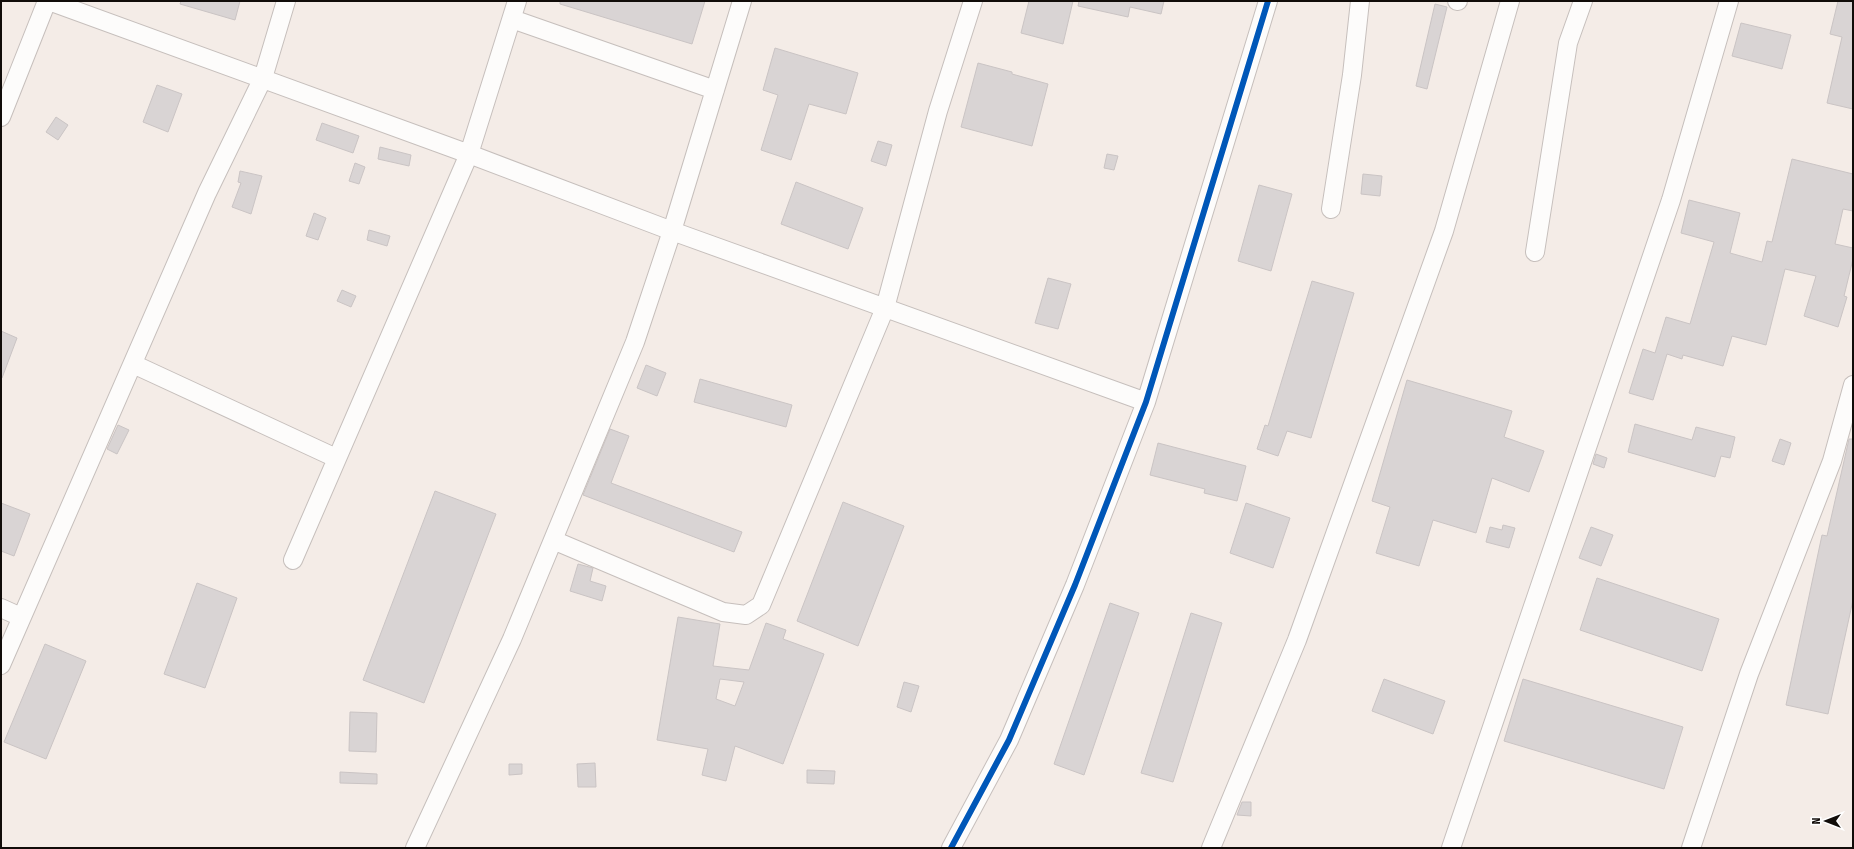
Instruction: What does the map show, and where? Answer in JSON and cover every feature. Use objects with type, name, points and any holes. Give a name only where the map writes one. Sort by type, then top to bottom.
[{"type":"street","points":[[1,118],[48,1],[263,78],[672,231],[1146,402]]},
{"type":"street","points":[[1,665],[207,193],[263,78],[286,1]]},
{"type":"street","points":[[293,560],[469,154],[517,1]]},
{"type":"street","points":[[416,848],[512,639],[635,342],[672,231],[742,1]]},
{"type":"street","points":[[553,540],[723,612],[746,615],[761,605],[885,308],[938,111],[973,1]]},
{"type":"street","points":[[951,848],[1009,740],[1075,585],[1146,402],[1268,1]]},
{"type":"street","points":[[1332,209],[1352,75],[1360,1]]},
{"type":"street","points":[[1211,848],[1297,640],[1444,231],[1510,1]]},
{"type":"street","points":[[1534,252],[1567,50],[1583,1]]},
{"type":"street","points":[[1451,848],[1671,200],[1729,1]]},
{"type":"street","points":[[512,19],[715,90]]},
{"type":"street","points":[[133,364],[336,458]]},
{"type":"street","points":[[1691,848],[1749,674],[1832,461],[1853,385]]},
{"type":"street","points":[[1,608],[21,617]]},
{"type":"building","points":[[181,1],[240,1],[235,20],[180,4]]},
{"type":"building","points":[[560,1],[705,1],[692,44],[560,4]]},
{"type":"building","points":[[1029,1],[1073,1],[1063,44],[1021,33]]},
{"type":"building","points":[[1079,1],[1164,1],[1161,14],[1130,7],[1128,17],[1078,6]]},
{"type":"building","points":[[1838,1],[1853,1],[1853,109],[1827,103],[1842,37],[1830,34]]},
{"type":"building","points":[[1435,4],[1447,7],[1427,89],[1416,86]]},
{"type":"building","points":[[1741,23],[1791,35],[1782,69],[1732,56]]},
{"type":"building","points":[[775,48],[858,73],[846,114],[809,104],[791,160],[761,150],[778,95],[763,90]]},
{"type":"building","points":[[978,63],[1048,84],[1032,146],[961,127]]},
{"type":"building","points":[[157,85],[182,94],[168,132],[143,122]]},
{"type":"building","points":[[56,117],[68,125],[58,140],[46,132]]},
{"type":"building","points":[[322,123],[359,136],[353,153],[316,140]]},
{"type":"building","points":[[878,141],[892,145],[886,166],[871,161]]},
{"type":"building","points":[[380,147],[411,155],[409,166],[378,159]]},
{"type":"building","points":[[1107,154],[1118,156],[1114,170],[1104,168]]},
{"type":"building","points":[[1792,159],[1853,174],[1853,211],[1843,209],[1835,244],[1853,248],[1853,259],[1844,296],[1847,297],[1838,327],[1804,316],[1816,276],[1785,269],[1766,345],[1732,336],[1723,366],[1683,355],[1682,359],[1667,354],[1653,400],[1629,393],[1643,349],[1655,353],[1666,317],[1690,324],[1714,242],[1681,233],[1689,200],[1740,213],[1730,253],[1762,262],[1767,241],[1772,242]]},
{"type":"building","points":[[355,163],[365,167],[359,184],[349,181]]},
{"type":"building","points":[[240,171],[262,176],[251,214],[232,207],[241,183],[238,182]]},
{"type":"building","points":[[1363,174],[1382,176],[1380,196],[1361,194]]},
{"type":"building","points":[[796,182],[863,208],[848,249],[781,224]]},
{"type":"building","points":[[1259,185],[1292,194],[1271,271],[1238,261]]},
{"type":"building","points":[[314,213],[326,218],[318,240],[306,236]]},
{"type":"building","points":[[369,230],[390,236],[387,246],[367,240]]},
{"type":"building","points":[[1048,278],[1071,284],[1058,329],[1035,323]]},
{"type":"building","points":[[1312,281],[1354,293],[1311,438],[1287,431],[1278,456],[1257,449],[1265,425],[1268,426]]},
{"type":"building","points":[[342,290],[356,296],[351,307],[337,301]]},
{"type":"building","points":[[1,331],[17,338],[2,378],[1,378]]},
{"type":"building","points":[[646,365],[666,373],[657,396],[637,388]]},
{"type":"building","points":[[700,379],[792,405],[786,427],[694,402]]},
{"type":"building","points":[[1407,380],[1512,411],[1504,437],[1544,451],[1529,492],[1492,478],[1476,533],[1433,520],[1419,566],[1376,553],[1390,507],[1372,501]]},
{"type":"building","points":[[1635,424],[1692,440],[1696,427],[1735,437],[1730,458],[1721,456],[1715,477],[1628,452]]},
{"type":"building","points":[[118,425],[129,430],[117,454],[107,449]]},
{"type":"building","points":[[610,429],[629,436],[611,483],[742,532],[734,552],[583,495]]},
{"type":"building","points":[[1780,439],[1791,443],[1784,465],[1772,461]]},
{"type":"building","points":[[1849,439],[1853,439],[1853,600],[1828,714],[1786,705],[1822,535],[1827,536]]},
{"type":"building","points":[[1158,443],[1246,466],[1237,501],[1204,493],[1205,489],[1150,475]]},
{"type":"building","points":[[1596,454],[1607,458],[1604,468],[1593,464]]},
{"type":"building","points":[[435,491],[496,514],[424,703],[363,680]]},
{"type":"building","points":[[843,502],[904,526],[858,646],[797,621]]},
{"type":"building","points":[[1,503],[30,514],[14,556],[1,551]]},
{"type":"building","points":[[1246,503],[1290,518],[1273,568],[1230,553]]},
{"type":"building","points":[[1503,525],[1515,528],[1509,548],[1486,542],[1490,527],[1502,530]]},
{"type":"building","points":[[1591,527],[1613,535],[1601,566],[1579,558]]},
{"type":"building","points":[[578,564],[593,568],[590,581],[606,586],[602,601],[570,591]]},
{"type":"building","points":[[1597,578],[1719,619],[1702,671],[1580,630]]},
{"type":"building","points":[[197,583],[237,598],[205,688],[164,674]]},
{"type":"building","points":[[1110,603],[1139,613],[1084,775],[1054,764]]},
{"type":"building","points":[[1191,613],[1222,623],[1173,782],[1141,773]]},
{"type":"building","points":[[678,617],[720,624],[713,666],[749,670],[766,623],[786,630],[783,639],[824,654],[783,764],[735,746],[726,781],[702,775],[708,749],[657,740]],"holes":[[[720,679],[744,682],[735,706],[716,699]]]},
{"type":"building","points":[[45,644],[86,661],[46,759],[4,742]]},
{"type":"building","points":[[1384,679],[1445,701],[1433,734],[1372,711]]},
{"type":"building","points":[[1523,679],[1683,727],[1664,789],[1504,741]]},
{"type":"building","points":[[904,682],[919,686],[911,712],[897,707]]},
{"type":"building","points":[[350,712],[377,713],[376,752],[349,751]]},
{"type":"building","points":[[595,763],[596,787],[578,787],[577,764]]},
{"type":"building","points":[[509,764],[522,764],[522,774],[509,775]]},
{"type":"building","points":[[807,770],[835,771],[834,784],[807,783]]},
{"type":"building","points":[[340,772],[377,774],[377,784],[340,783]]},
{"type":"building","points":[[1242,802],[1251,802],[1251,816],[1237,815]]},
{"type":"cycle path","points":[[951,848],[1009,740],[1075,585],[1146,402],[1268,1]]}]
